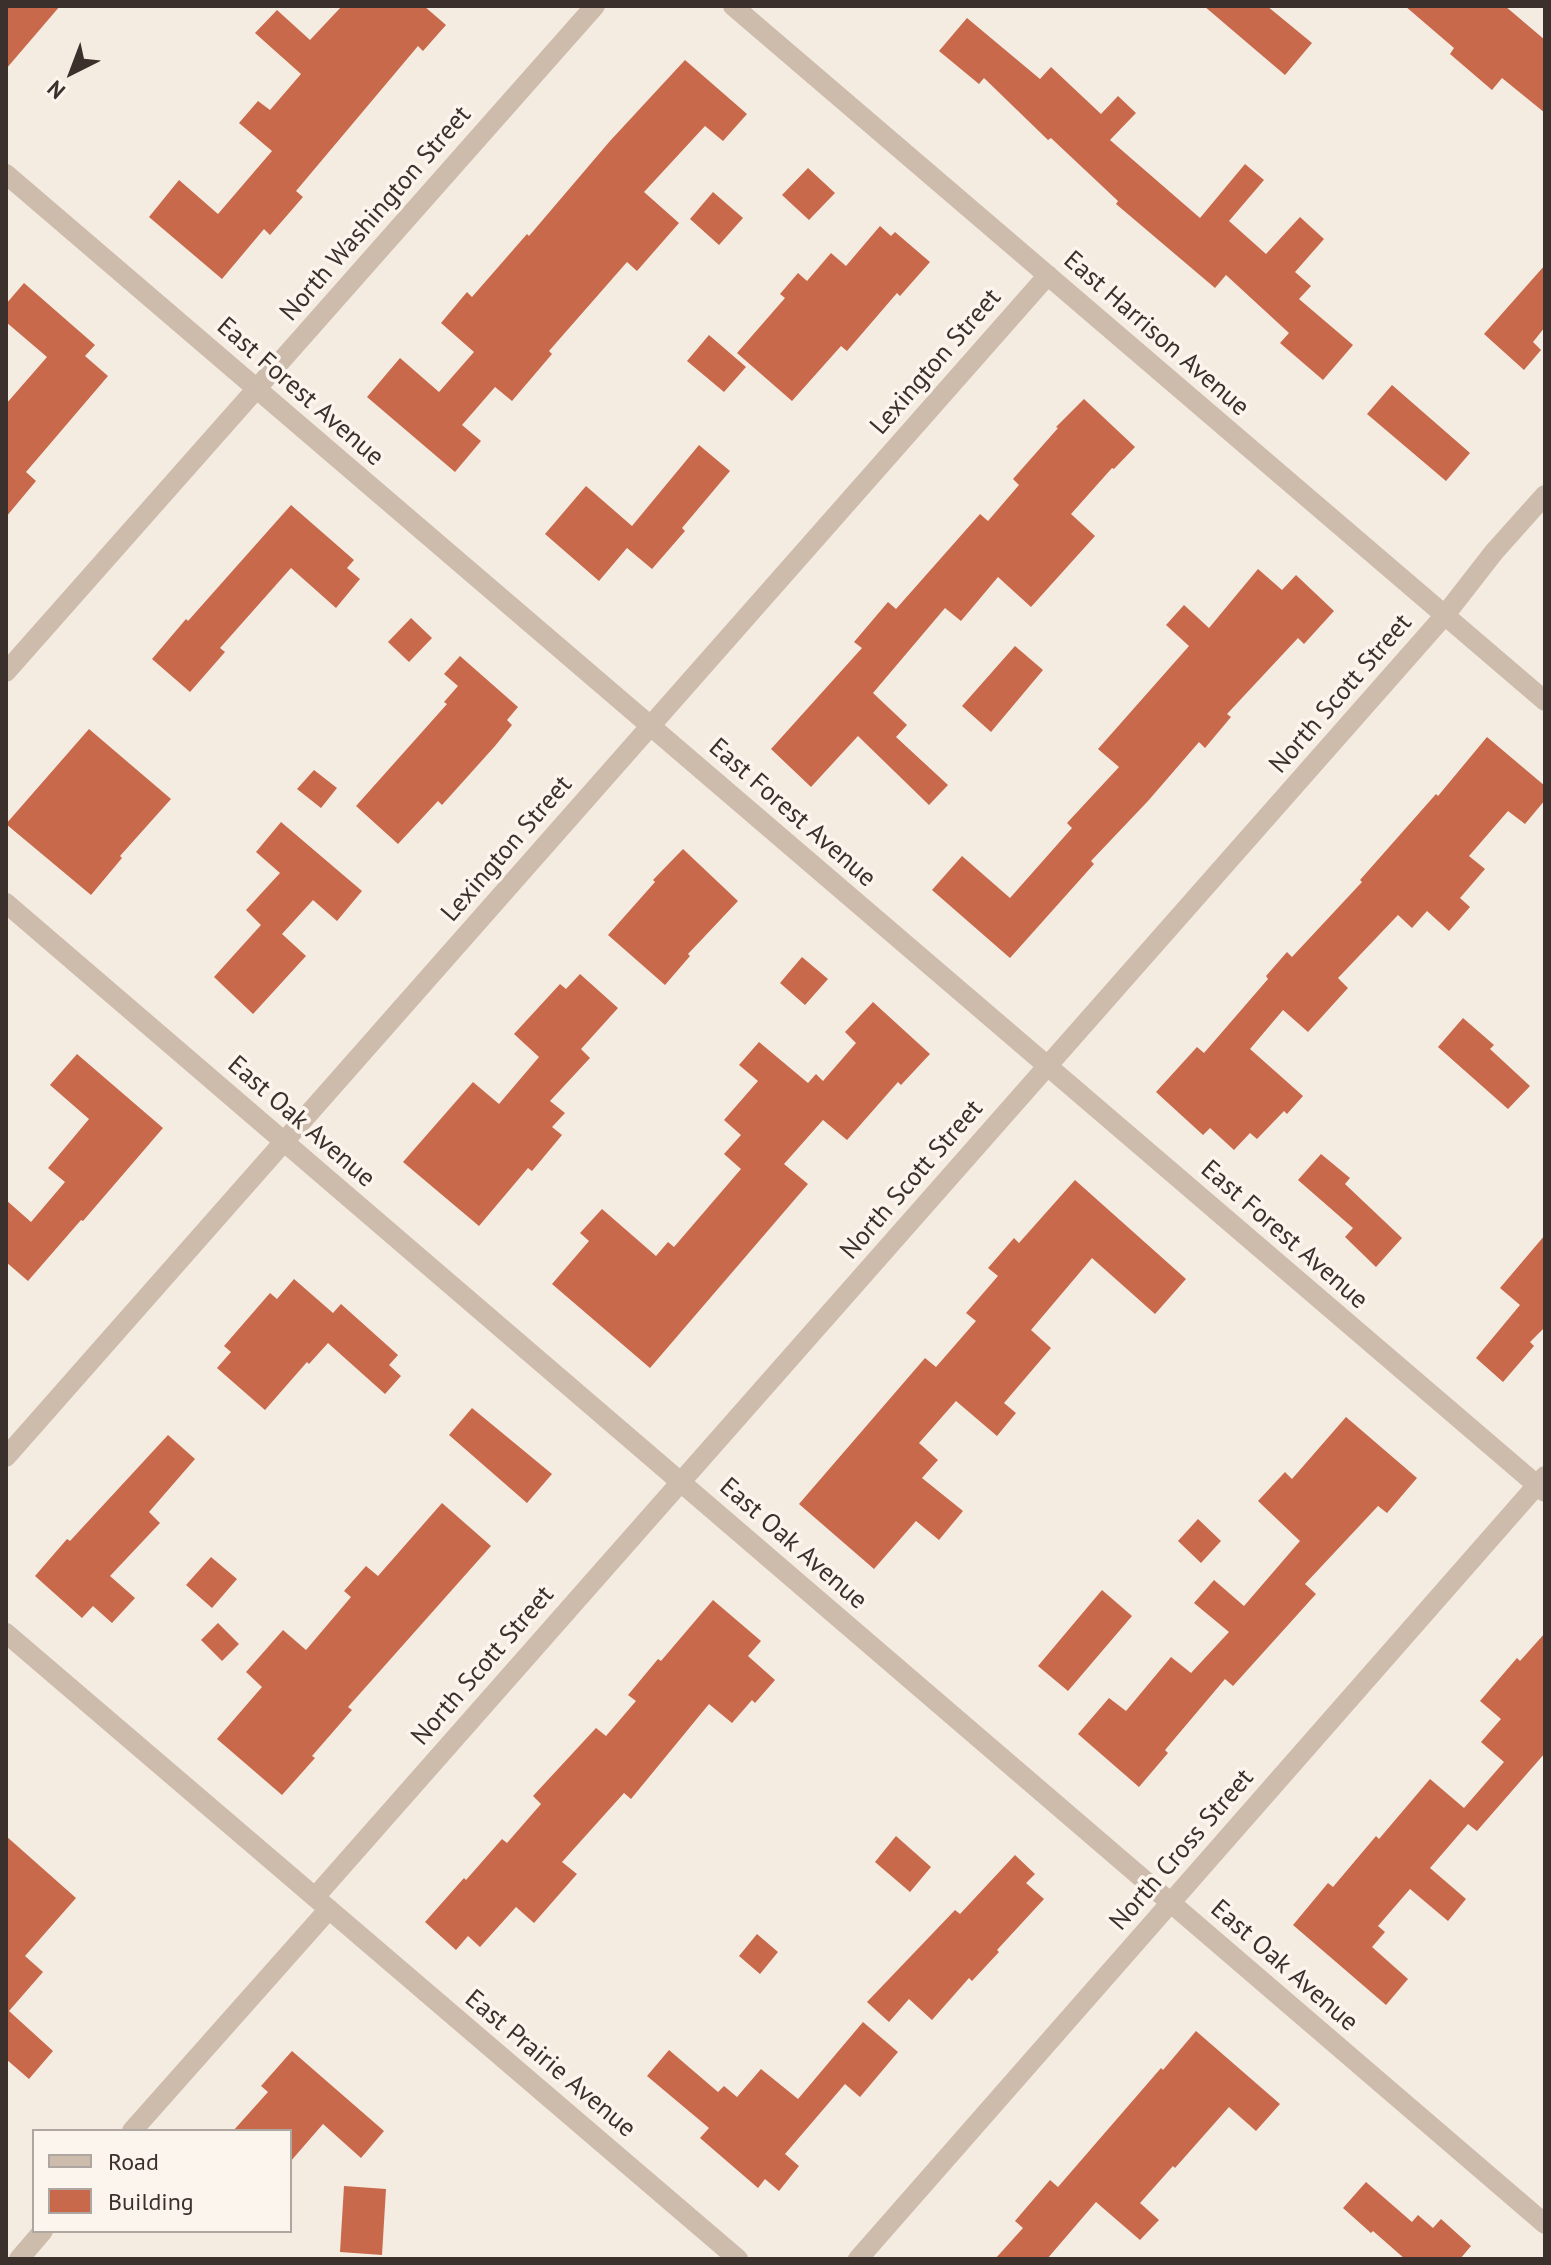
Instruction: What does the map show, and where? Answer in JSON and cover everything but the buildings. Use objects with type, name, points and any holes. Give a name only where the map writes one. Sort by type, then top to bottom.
[{"type":"street","name":"North Washington Street","points":[[6,672],[595,6]]},
{"type":"street","name":"East Harrison Avenue","points":[[733,6],[1545,701]]},
{"type":"street","name":"East Forest Avenue","points":[[6,174],[1047,1066],[1542,1484]]},
{"type":"street","name":"Lexington Street","points":[[6,1457],[1048,275]]},
{"type":"street","name":"North Scott Street","points":[[134,2129],[681,1482],[1445,615],[1494,552],[1545,495]]},
{"type":"street","name":"East Oak Avenue","points":[[6,903],[1545,2224]]},
{"type":"street","name":"North Cross Street","points":[[858,2259],[1542,1484]]},
{"type":"street","name":"East Prairie Avenue","points":[[6,1633],[738,2259]]},
{"type":"street","points":[[19,2259],[41,2233]]}]
